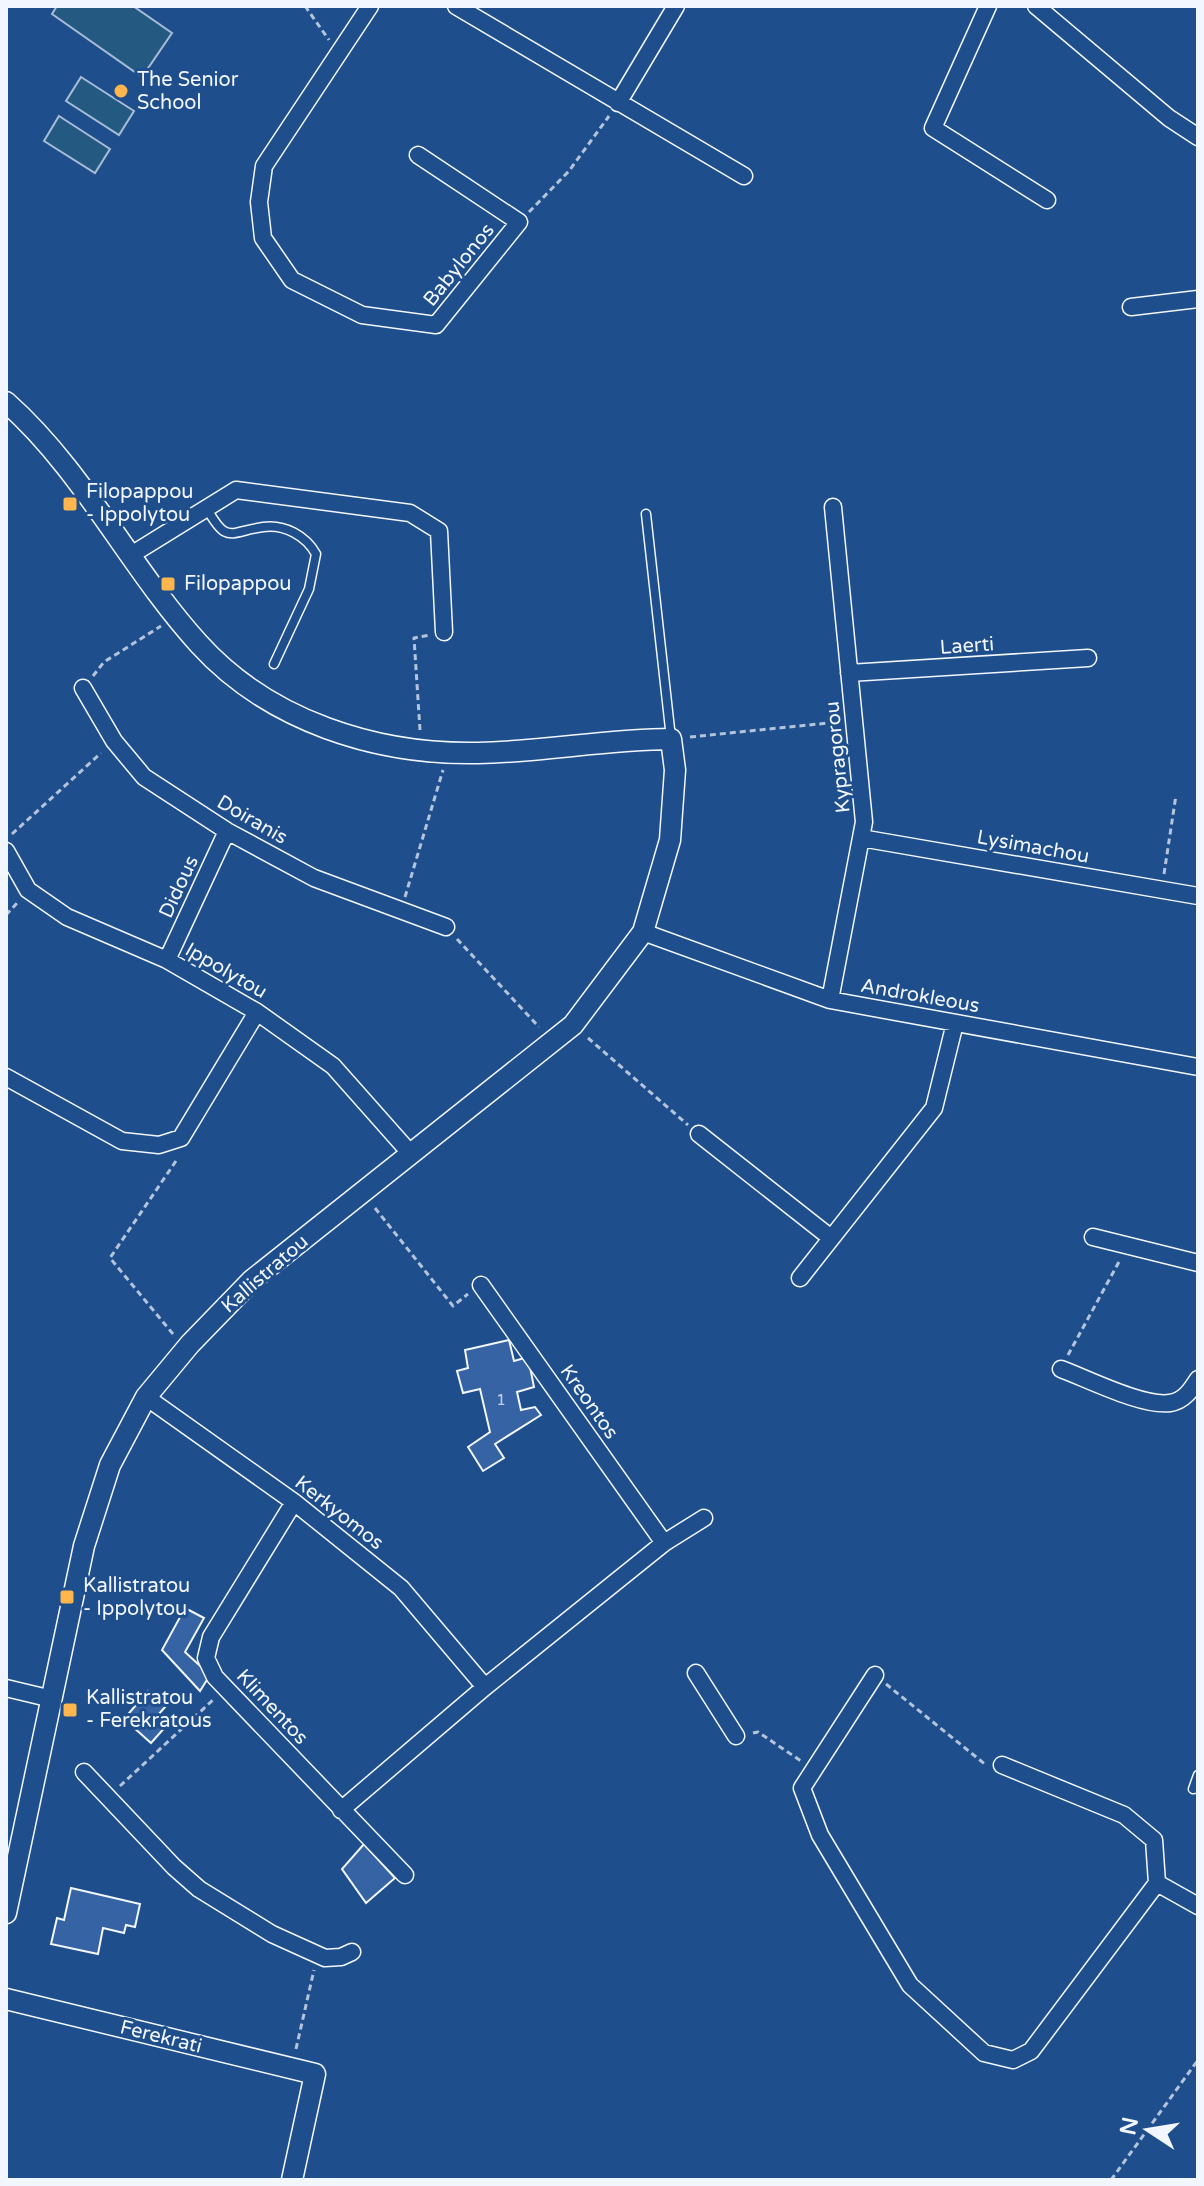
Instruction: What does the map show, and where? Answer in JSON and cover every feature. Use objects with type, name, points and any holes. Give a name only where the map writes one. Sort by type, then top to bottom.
[{"type":"street","name":"Babylonos","points":[[370,6],[264,166],[259,202],[263,238],[292,280],[362,315],[436,325],[519,222],[418,155]]},
{"type":"street","points":[[456,6],[744,176]]},
{"type":"street","points":[[618,103],[676,6]]},
{"type":"street","points":[[988,6],[933,128],[1047,200]]},
{"type":"street","points":[[1036,6],[1169,118],[1198,137]]},
{"type":"street","points":[[1131,307],[1198,299]]},
{"type":"street","points":[[8,410],[131,555],[199,645],[259,694],[319,728],[396,748],[477,753],[630,739],[671,739]]},
{"type":"street","points":[[131,555],[236,490],[410,513],[439,531],[444,632]]},
{"type":"street","name":"Kypragorou","points":[[830,1000],[864,822],[833,507]]},
{"type":"street","name":"Laerti","points":[[849,673],[1088,658]]},
{"type":"street","name":"Doiranis","points":[[83,688],[114,741],[144,777],[227,831],[314,878],[446,927]]},
{"type":"street","name":"Kallistratou","points":[[6,1913],[84,1546],[110,1465],[146,1397],[185,1349],[252,1280],[573,1025],[643,932],[670,840],[675,770],[671,739]]},
{"type":"street","name":"Didous","points":[[167,960],[227,831]]},
{"type":"street","name":"Lysimachou","points":[[861,838],[1198,896]]},
{"type":"street","name":"Ippolytou","points":[[6,851],[28,890],[67,917],[167,960],[257,1012],[333,1066],[411,1154]]},
{"type":"street","name":"Androkleous","points":[[643,932],[830,1000],[1198,1067]]},
{"type":"street","points":[[6,1077],[122,1141],[159,1145],[181,1138],[257,1012]]},
{"type":"street","points":[[800,1278],[934,1108],[955,1023]]},
{"type":"street","points":[[699,1134],[831,1238]]},
{"type":"street","points":[[1093,1237],[1198,1263]]},
{"type":"street","name":"Kreontos","points":[[481,1285],[664,1543]]},
{"type":"street","points":[[1061,1369],[1149,1401],[1171,1403],[1187,1395],[1198,1379]]},
{"type":"street","name":"Kerkyomos","points":[[146,1397],[294,1502],[401,1588],[485,1687]]},
{"type":"street","name":"Klimentos","points":[[294,1502],[211,1637],[206,1658],[226,1688],[405,1875]]},
{"type":"street","points":[[341,1810],[485,1687],[664,1543],[704,1518]]},
{"type":"street","points":[[696,1673],[736,1736]]},
{"type":"street","points":[[875,1675],[802,1788],[820,1835],[910,1985],[984,2053],[1013,2060],[1031,2051],[1157,1883],[1154,1840],[1124,1815],[1002,1765]]},
{"type":"street","points":[[6,1688],[52,1699]]},
{"type":"street","points":[[84,1772],[199,1889],[260,1927],[318,1955],[341,1957],[352,1952]]},
{"type":"street","points":[[1157,1883],[1198,1906]]},
{"type":"street","name":"Ferekrati","points":[[6,1999],[315,2074],[292,2180]]},
{"type":"lane","points":[[206,506],[215,522],[227,533],[244,534],[262,527],[280,528],[308,539],[316,554],[316,569],[309,589],[274,664]]},
{"type":"lane","points":[[646,514],[671,739]]},
{"type":"lane","points":[[1198,1775],[1193,1789],[1198,1788]]},
{"type":"path","points":[[305,6],[339,52]]},
{"type":"path","points":[[519,222],[569,171],[618,103]]},
{"type":"path","points":[[83,688],[104,662],[177,616]]},
{"type":"path","points":[[421,750],[414,638],[444,632]]},
{"type":"path","points":[[671,739],[854,720]]},
{"type":"path","points":[[6,839],[114,741]]},
{"type":"path","points":[[401,912],[449,751]]},
{"type":"path","points":[[1162,890],[1176,795]]},
{"type":"path","points":[[446,927],[553,1041]]},
{"type":"path","points":[[573,1025],[699,1134]]},
{"type":"path","points":[[171,1141],[178,1160],[110,1258],[185,1349]]},
{"type":"path","points":[[362,1193],[453,1306],[481,1285]]},
{"type":"path","points":[[1061,1369],[1127,1246]]},
{"type":"path","points":[[875,1675],[987,1766],[1002,1765]]},
{"type":"path","points":[[110,1799],[129,1776],[226,1688]]},
{"type":"path","points":[[736,1736],[758,1732],[814,1770]]},
{"type":"path","points":[[291,2068],[318,1955]]},
{"type":"path","points":[[1111,2180],[1198,2060]]},
{"type":"shaded area","points":[[57,6],[133,6],[172,33],[142,77],[52,14]]},
{"type":"shaded area","points":[[81,77],[134,111],[119,135],[66,101]]},
{"type":"shaded area","points":[[59,116],[110,149],[95,173],[44,141]]},
{"type":"building","points":[[509,1340],[514,1361],[528,1357],[534,1387],[517,1392],[521,1410],[535,1407],[541,1415],[495,1444],[504,1458],[483,1471],[468,1447],[490,1432],[480,1389],[463,1393],[457,1371],[468,1368],[465,1350]]},
{"type":"building","points":[[185,1608],[204,1618],[185,1652],[210,1675],[200,1691],[162,1650]]},
{"type":"building","points":[[148,1691],[166,1706],[157,1716],[167,1725],[151,1743],[124,1719]]},
{"type":"building","points":[[364,1844],[395,1878],[366,1903],[342,1869]]},
{"type":"building","points":[[71,1888],[140,1904],[135,1927],[126,1925],[124,1933],[103,1928],[98,1954],[51,1944],[57,1918],[64,1920]]},
{"type":"place","name":"The Senior School","points":[[121,91]]},
{"type":"place","name":"Filopappou - Ippolytou","points":[[70,504]]},
{"type":"place","name":"Filopappou","points":[[168,584]]},
{"type":"place","name":"Kallistratou - Ippolytou","points":[[67,1597]]},
{"type":"place","name":"Kallistratou - Ferekratous","points":[[70,1710]]}]
